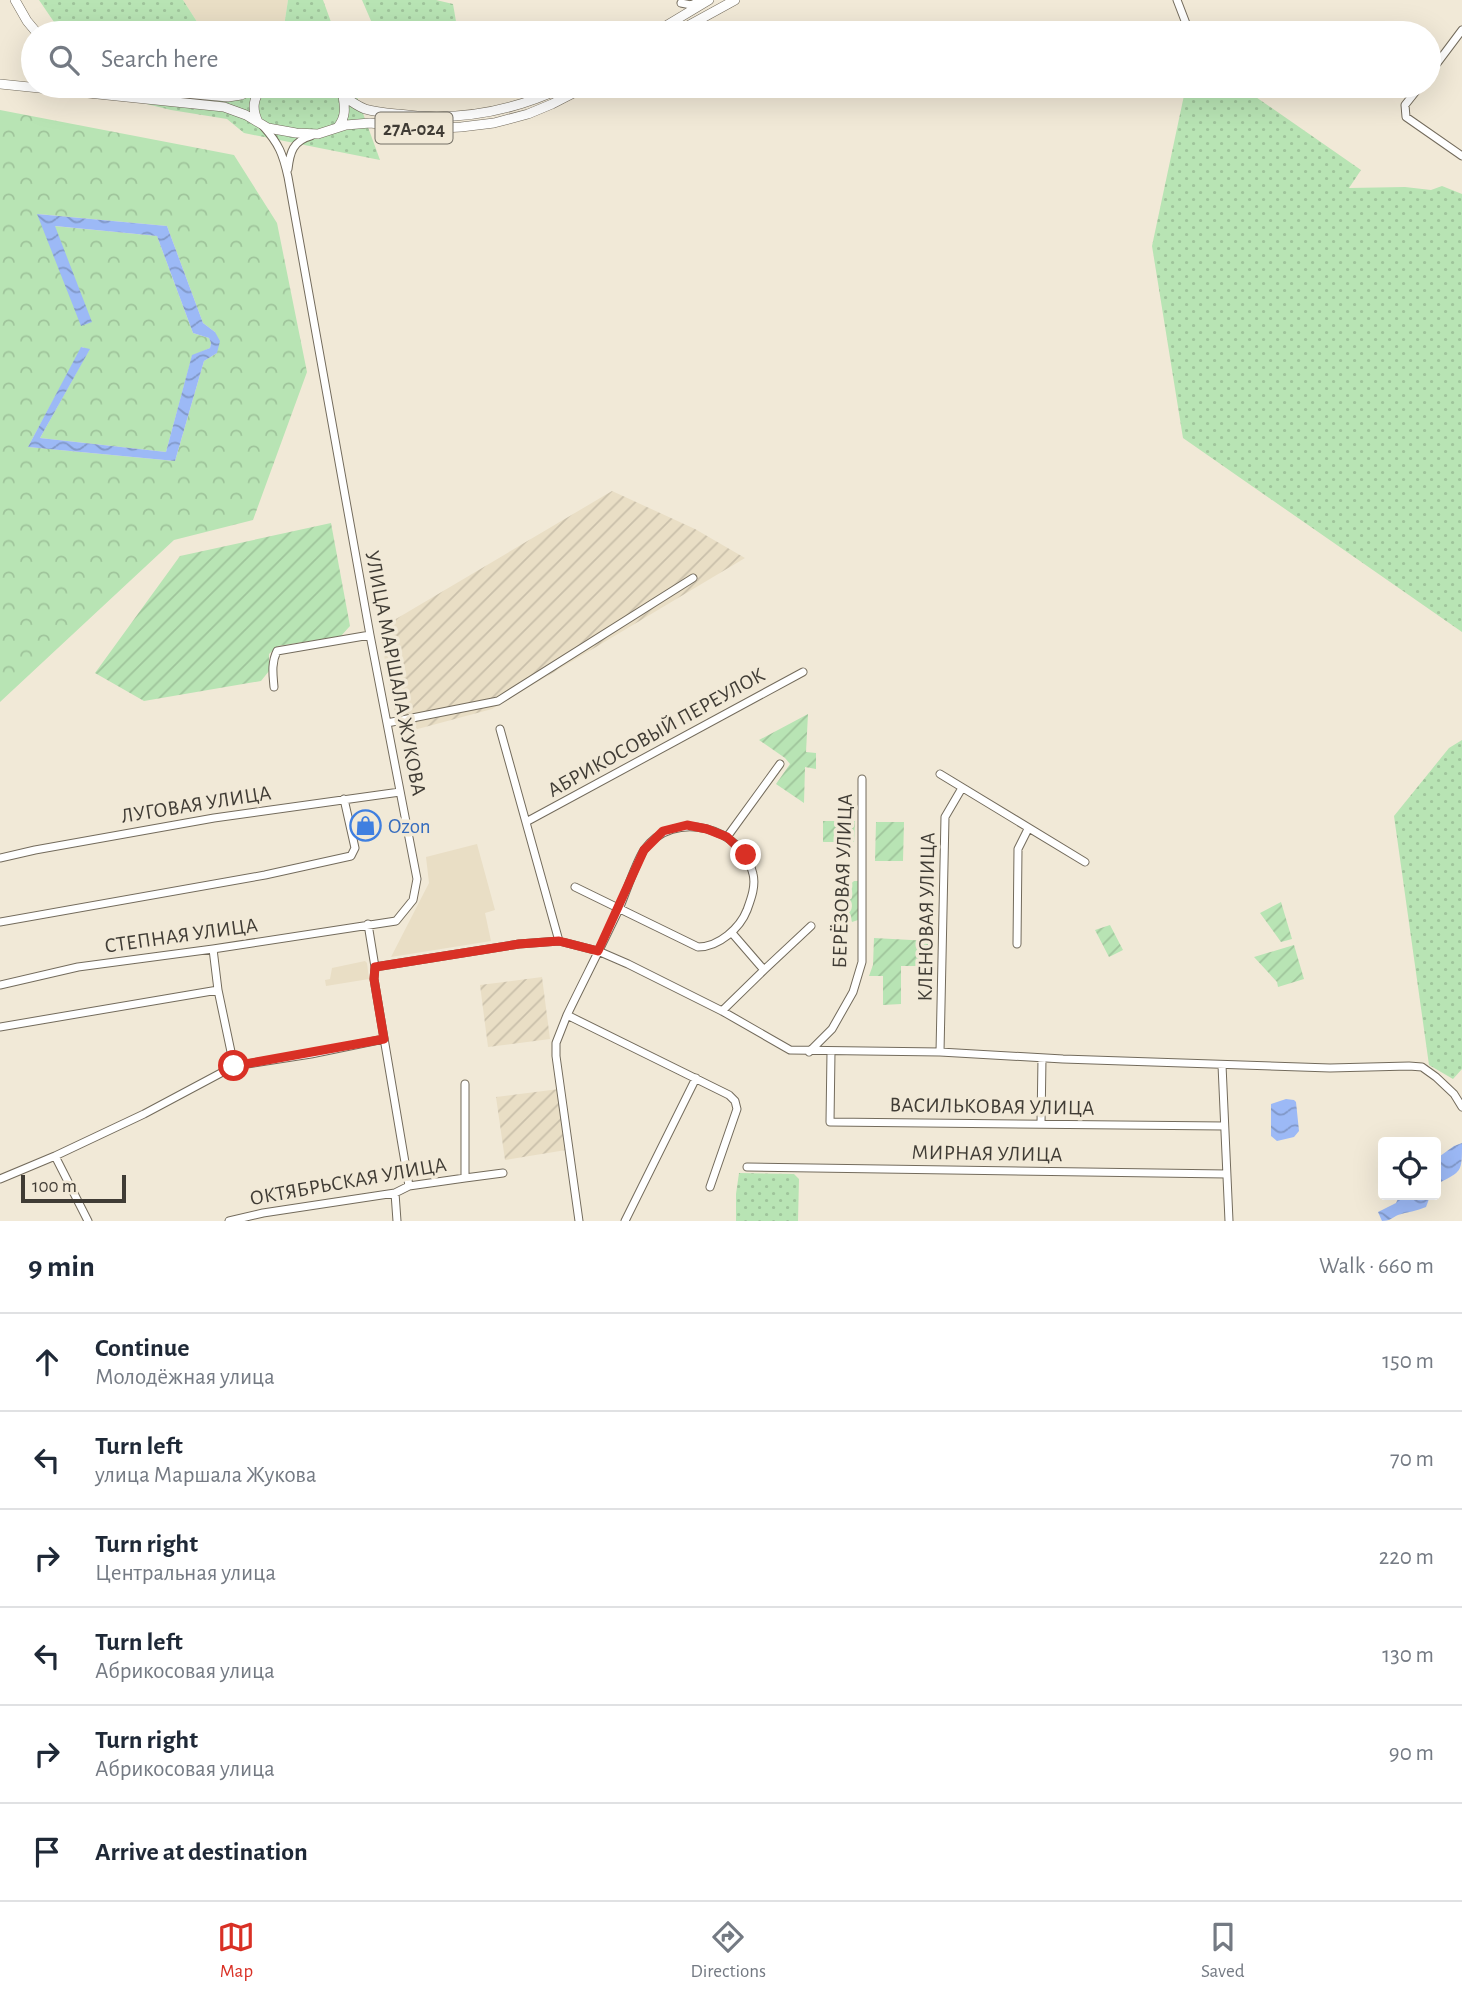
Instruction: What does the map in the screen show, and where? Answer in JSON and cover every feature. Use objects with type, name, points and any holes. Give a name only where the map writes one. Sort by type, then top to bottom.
[{"type":"main road","points":[[15,0],[29,21]]},
{"type":"main road","points":[[675,21],[709,0]]},
{"type":"main road","points":[[697,21],[735,0]]},
{"type":"main road","name":"27А-024","points":[[0,84],[21,86]]},
{"type":"main road","name":"27А-024","points":[[136,98],[224,107],[236,110],[278,131],[317,134],[370,123],[425,129],[478,126],[528,114],[564,98]]},
{"type":"main road","points":[[255,98],[253,109],[260,124]]},
{"type":"main road","name":"27А-024","points":[[335,129],[343,120],[343,98]]},
{"type":"main road","name":"27А-024","points":[[346,98],[370,110],[439,117],[465,116],[537,98]]},
{"type":"street","points":[[678,19],[681,2],[691,5],[701,0]]},
{"type":"street","points":[[1177,0],[1185,21]]},
{"type":"street","points":[[1441,60],[1459,40],[1462,30]]},
{"type":"street","points":[[1411,98],[1405,106],[1406,117],[1462,156]]},
{"type":"street","name":"УЛИЦА МАРШАЛА ЖУКОВА","points":[[260,124],[279,146],[288,177],[370,635],[417,879],[413,900],[396,921],[368,924]]},
{"type":"street","name":"УЛИЦА МАРШАЛА ЖУКОВА","points":[[288,177],[290,156],[295,145],[317,134]]},
{"type":"street","points":[[387,723],[498,701],[693,578]]},
{"type":"street","points":[[274,687],[274,657],[277,651],[370,635]]},
{"type":"street","name":"АБРИКОСОВЫЙ ПЕРЕУЛОК","points":[[526,822],[803,672]]},
{"type":"street","points":[[500,729],[559,941]]},
{"type":"street","points":[[727,837],[780,764]]},
{"type":"street","points":[[940,774],[1085,862]]},
{"type":"street","name":"БЕРЁЗОВАЯ УЛИЦА","points":[[809,1052],[832,1029],[853,992],[862,962],[862,779]]},
{"type":"street","name":"КЛЕНОВАЯ УЛИЦА","points":[[940,1052],[945,817],[962,788]]},
{"type":"street","name":"ЛУГОВАЯ УЛИЦА","points":[[0,858],[214,818],[400,792]]},
{"type":"street","points":[[0,922],[265,875],[351,856],[355,848],[344,799]]},
{"type":"street","points":[[575,887],[619,908],[698,947],[706,947],[732,933],[745,914],[753,893],[754,875],[746,855],[727,837],[707,829],[687,825],[663,831],[644,850],[619,908],[556,1043],[579,1221]]},
{"type":"street","points":[[1017,944],[1017,849],[1028,829]]},
{"type":"street","points":[[368,924],[375,967],[374,979],[409,1186]]},
{"type":"street","name":"СТЕПНАЯ УЛИЦА","points":[[0,985],[78,967],[368,924]]},
{"type":"street","points":[[722,1011],[811,926]]},
{"type":"street","points":[[732,933],[764,970]]},
{"type":"street","points":[[375,967],[519,944],[559,941],[598,951],[628,964],[722,1011],[790,1050],[940,1052],[1331,1068],[1409,1066],[1422,1068],[1436,1077],[1454,1094],[1462,1107]]},
{"type":"street","points":[[213,949],[218,990],[234,1066]]},
{"type":"street","points":[[0,1027],[218,990]]},
{"type":"street","points":[[567,1016],[729,1095],[735,1101],[737,1109],[710,1187]]},
{"type":"street","points":[[0,1179],[144,1114],[234,1066],[384,1039]]},
{"type":"street","name":"ВАСИЛЬКОВАЯ УЛИЦА","points":[[831,1052],[830,1122],[1224,1126]]},
{"type":"street","points":[[1041,1125],[1042,1058]]},
{"type":"street","points":[[1222,1065],[1229,1221]]},
{"type":"street","points":[[625,1221],[696,1079]]},
{"type":"street","name":"ОКТЯБРЬСКАЯ УЛИЦА","points":[[229,1221],[263,1213],[395,1193],[409,1186],[465,1178],[465,1084]]},
{"type":"street","points":[[55,1156],[88,1221]]},
{"type":"street","name":"МИРНАЯ УЛИЦА","points":[[747,1167],[1226,1174]]},
{"type":"street","points":[[465,1178],[503,1173]]},
{"type":"street","points":[[395,1193],[397,1221]]},
{"type":"shaded area","points":[[183,0],[288,0],[285,21],[196,21]]},
{"type":"shaded area","points":[[612,491],[695,529],[745,558],[492,709],[399,734],[379,629]]},
{"type":"shaded area","points":[[477,844],[495,910],[485,913],[491,941],[391,957],[429,883],[426,857]]},
{"type":"shaded area","points":[[365,961],[369,979],[326,986],[325,980],[330,979],[332,968]]},
{"type":"shaded area","points":[[542,977],[550,1039],[488,1047],[480,985]]},
{"type":"shaded area","points":[[559,1089],[566,1150],[505,1160],[496,1097]]},
{"type":"green space","points":[[39,0],[183,0],[196,21],[53,21]]},
{"type":"green space","points":[[288,0],[323,0],[331,21],[285,21]]},
{"type":"green space","points":[[362,0],[436,0],[453,4],[456,21],[371,21]]},
{"type":"green space","points":[[122,98],[357,98],[380,160],[244,133],[227,119],[171,110]]},
{"type":"green space","points":[[1183,98],[1257,98],[1361,170],[1349,188],[1405,187],[1431,190],[1442,186],[1462,194],[1462,632],[1183,438],[1152,246]]},
{"type":"green space","points":[[0,110],[234,155],[277,223],[307,372],[253,520],[174,540],[0,702]],"holes":[[[38,214],[167,226],[203,323],[215,332],[217,353],[204,361],[175,461],[28,447],[82,347],[89,350],[40,438],[166,452],[192,356],[210,348],[211,343],[209,338],[193,333],[157,236],[54,226],[91,322]]]},
{"type":"green space","points":[[331,523],[350,626],[341,636],[278,646],[269,654],[269,671],[261,681],[144,701],[95,673],[180,556]]},
{"type":"green space","points":[[808,714],[806,752],[816,753],[816,769],[805,767],[804,803],[776,784],[790,764],[759,740]]},
{"type":"green space","points":[[1462,740],[1462,1069],[1453,1079],[1429,1065],[1394,816],[1449,748]]},
{"type":"green space","points":[[823,821],[855,821],[854,842],[823,842]]},
{"type":"green space","points":[[876,822],[904,822],[903,861],[875,861]]},
{"type":"green space","points":[[854,881],[859,881],[858,920],[852,922],[840,894]]},
{"type":"green space","points":[[1281,902],[1292,939],[1281,942],[1260,913]]},
{"type":"green space","points":[[1110,925],[1123,950],[1109,957],[1095,930]]},
{"type":"green space","points":[[874,938],[930,941],[930,966],[901,966],[901,1004],[883,1005],[883,976],[869,976],[873,965]]},
{"type":"green space","points":[[1294,945],[1304,979],[1278,987],[1277,982],[1254,957]]},
{"type":"green space","points":[[739,1173],[794,1174],[799,1179],[798,1221],[736,1221]]},
{"type":"water","points":[[37,214],[167,226],[203,323],[215,332],[220,341],[217,353],[204,361],[175,461],[28,447],[81,347],[90,349],[40,438],[166,452],[192,355],[210,348],[211,343],[209,338],[193,333],[157,236],[55,226],[92,322],[81,326]]},
{"type":"water","points":[[1286,1099],[1296,1102],[1299,1131],[1294,1137],[1277,1141],[1271,1136],[1271,1104]]},
{"type":"water","points":[[1462,1143],[1461,1166],[1456,1173],[1441,1182],[1441,1155]]},
{"type":"water","points":[[1398,1200],[1429,1200],[1426,1207],[1382,1221],[1378,1212]]},
{"type":"place","name":"Ozon","points":[[365,826]]},
{"type":"route","points":[[234,1066],[384,1039],[374,979],[375,967],[519,944],[559,941],[598,951],[644,850],[663,831],[687,825],[707,829],[727,837],[746,855]]}]
